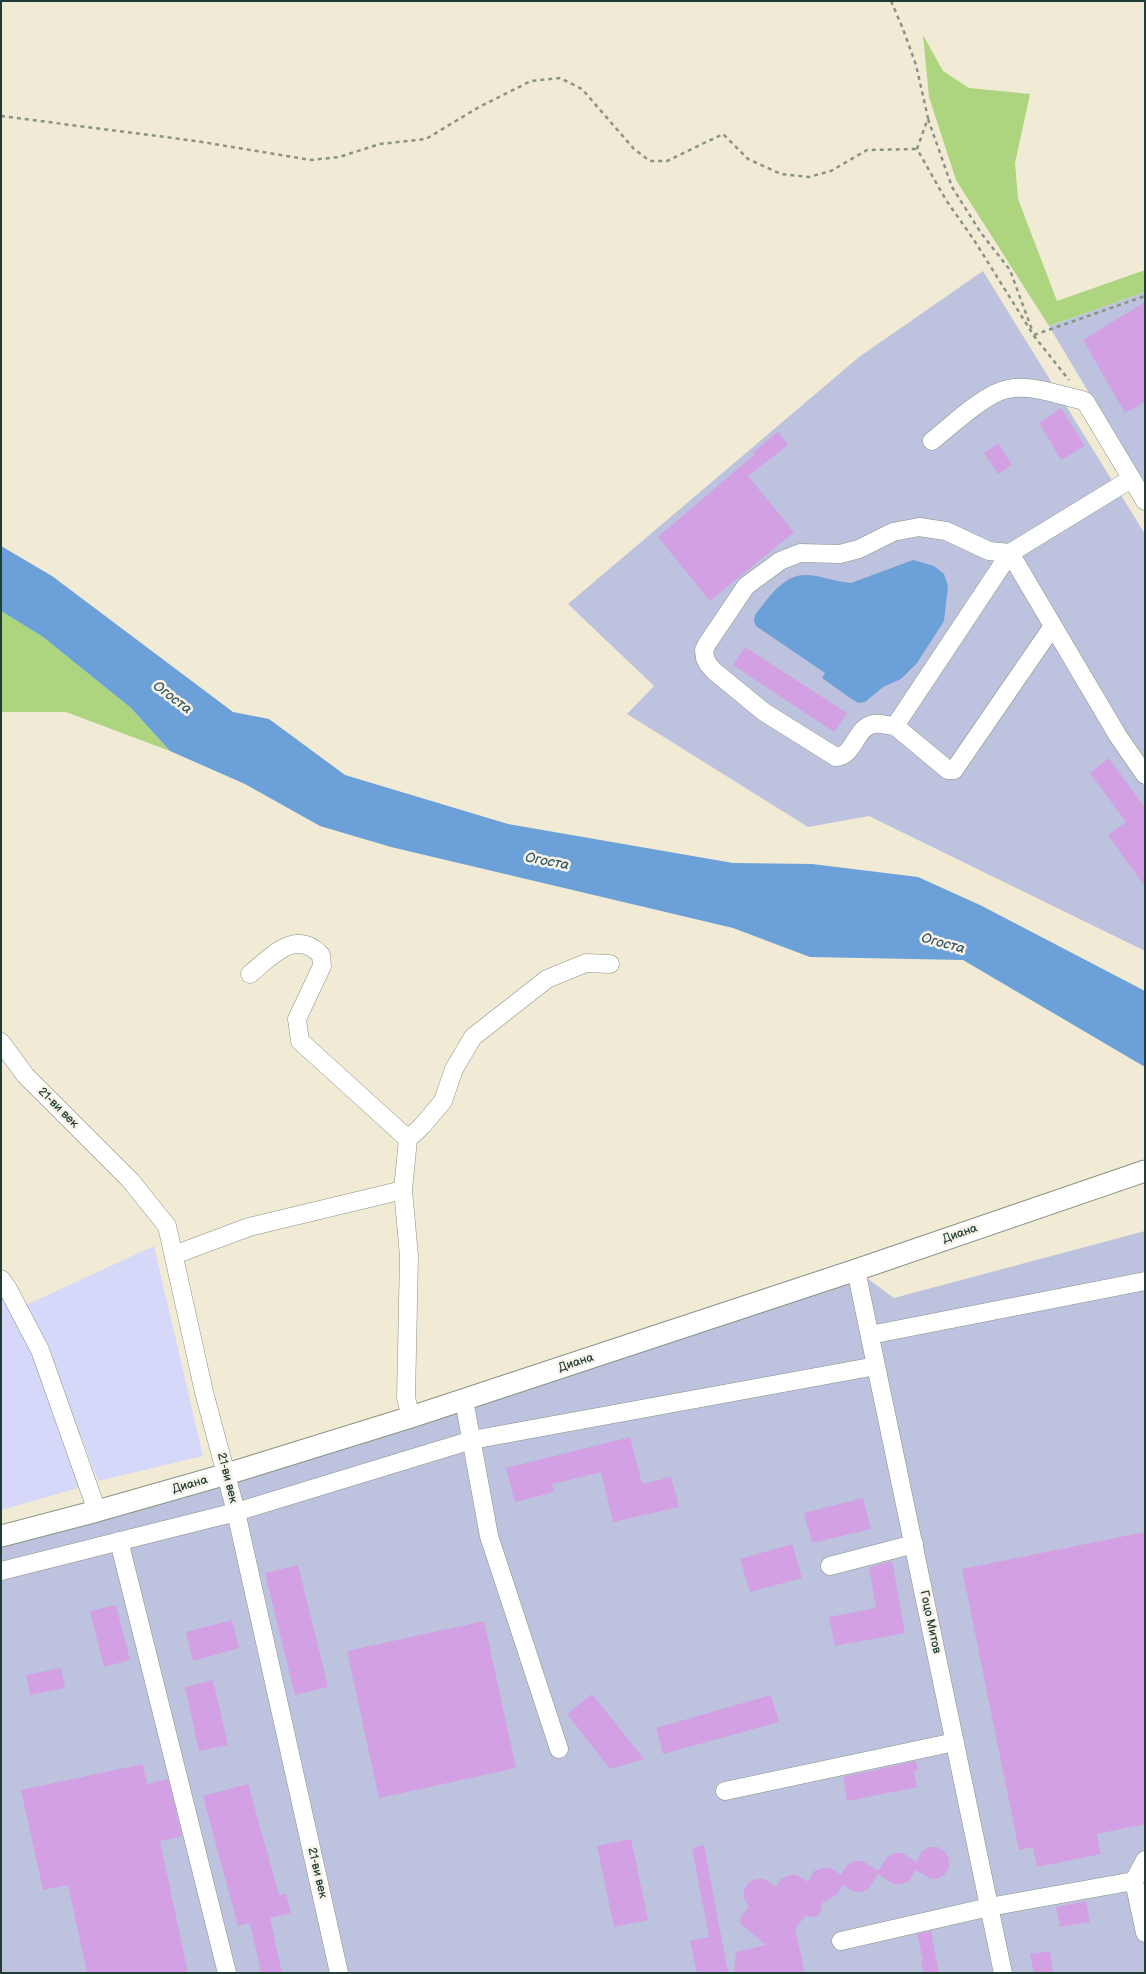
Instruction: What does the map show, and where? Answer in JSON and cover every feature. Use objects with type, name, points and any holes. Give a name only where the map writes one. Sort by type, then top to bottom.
[{"type":"main road","name":"Диана","points":[[1,1536],[227,1474],[411,1417],[856,1270],[1145,1171]]},
{"type":"street","points":[[932,441],[992,394],[1009,389],[1028,389],[1085,401],[1145,501]]},
{"type":"street","points":[[895,726],[1010,553],[1131,479]]},
{"type":"street","points":[[1010,553],[989,551],[946,531],[919,527],[893,532],[859,549],[840,554],[800,553],[780,561],[746,586],[707,644],[704,650],[705,658],[714,671],[764,712],[836,757],[841,757],[846,753],[865,728],[874,724],[895,726],[948,770],[954,770],[1053,626]]},
{"type":"street","points":[[1010,553],[1118,736],[1145,775]]},
{"type":"street","points":[[250,974],[275,953],[300,943],[313,947],[321,955],[322,966],[297,1019],[300,1041],[408,1139]]},
{"type":"street","points":[[411,1417],[406,1398],[409,1256],[403,1190],[408,1139],[422,1126],[442,1101],[454,1069],[472,1037],[547,979],[586,963],[610,964]]},
{"type":"street","name":"21-ви век","points":[[1,1042],[25,1075],[136,1188],[167,1226],[204,1392],[236,1512],[339,1973]]},
{"type":"street","points":[[174,1255],[249,1227],[403,1190]]},
{"type":"street","name":"Гоцо Митов","points":[[856,1270],[1003,1973]]},
{"type":"street","points":[[1,1278],[40,1350],[97,1511]]},
{"type":"street","points":[[870,1335],[1145,1281]]},
{"type":"street","points":[[1,1571],[236,1512],[472,1440],[876,1366]]},
{"type":"street","points":[[464,1400],[489,1536],[559,1749]]},
{"type":"street","points":[[119,1540],[227,1973]]},
{"type":"street","points":[[830,1566],[914,1544]]},
{"type":"street","points":[[725,1791],[955,1742]]},
{"type":"street","points":[[1145,1860],[1134,1881],[1145,1933]]},
{"type":"street","points":[[842,1941],[989,1907],[1134,1881]]},
{"type":"path","points":[[891,1],[916,65],[928,118],[952,187],[981,234],[1010,270],[1034,336]]},
{"type":"path","points":[[1,116],[196,141],[311,160],[339,157],[380,144],[426,139],[479,107],[531,81],[560,78],[582,89],[634,149],[650,161],[667,161],[723,134],[748,159],[781,174],[809,178],[831,171],[867,150],[918,149]]},
{"type":"path","points":[[928,118],[918,149],[946,200],[974,240],[1034,336],[1085,401]]},
{"type":"path","points":[[1034,336],[1145,296]]},
{"type":"shaded area","points":[[983,271],[1145,534],[1145,951],[869,816],[808,827],[627,714],[654,686],[568,604],[859,357]]},
{"type":"shaded area","points":[[1145,292],[1145,487],[1049,326]]},
{"type":"shaded area","points":[[1145,1231],[1145,1973],[1,1973],[1,1536],[856,1270],[894,1298]]},
{"type":"shaded area","points":[[154,1246],[203,1456],[98,1481],[45,1342],[26,1305]]},
{"type":"shaded area","points":[[1,1291],[34,1356],[82,1487],[1,1510]]},
{"type":"green space","points":[[923,35],[943,71],[969,88],[1030,94],[1015,163],[1018,199],[1057,301],[1145,270],[1145,292],[1049,326],[956,180],[929,97]]},
{"type":"green space","points":[[1,611],[43,637],[131,708],[170,751],[66,712],[1,712]]},
{"type":"water","name":"Огоста","points":[[1,546],[52,576],[233,712],[269,719],[345,775],[508,824],[733,863],[812,864],[918,877],[980,905],[1145,991],[1145,1067],[963,960],[810,957],[733,928],[391,847],[320,826],[245,784],[170,751],[131,708],[43,637],[1,611]]},
{"type":"water","points":[[913,560],[934,566],[944,574],[948,586],[944,621],[917,663],[901,679],[883,687],[865,702],[859,703],[853,700],[822,678],[825,673],[756,626],[754,620],[758,610],[780,586],[792,578],[811,575],[851,583]]},
{"type":"building","points":[[1145,302],[1145,402],[1125,413],[1083,340]]},
{"type":"building","points":[[1061,408],[1085,446],[1061,460],[1039,423]]},
{"type":"building","points":[[778,432],[788,445],[748,476],[794,532],[710,601],[658,537]]},
{"type":"building","points":[[998,443],[1012,465],[998,474],[984,453]]},
{"type":"building","points":[[745,647],[847,713],[834,732],[733,665]]},
{"type":"building","points":[[1109,758],[1145,808],[1145,887],[1108,835],[1126,822],[1090,773]]},
{"type":"building","points":[[630,1437],[642,1484],[671,1477],[679,1507],[613,1522],[601,1472],[552,1484],[554,1492],[515,1502],[506,1468]]},
{"type":"building","points":[[863,1498],[871,1529],[812,1543],[804,1513]]},
{"type":"building","points":[[1145,1532],[1145,1824],[1097,1834],[1101,1854],[1037,1867],[1033,1847],[1019,1850],[962,1569]]},
{"type":"building","points":[[792,1544],[802,1578],[750,1592],[740,1559]]},
{"type":"building","points":[[892,1561],[905,1633],[835,1646],[829,1617],[876,1608],[869,1567]]},
{"type":"building","points":[[298,1565],[328,1687],[295,1695],[265,1573]]},
{"type":"building","points":[[116,1605],[130,1660],[104,1667],[90,1611]]},
{"type":"building","points":[[232,1620],[239,1648],[193,1661],[186,1632]]},
{"type":"building","points":[[484,1621],[516,1768],[379,1798],[347,1651]]},
{"type":"building","points":[[61,1668],[65,1688],[30,1695],[26,1675]]},
{"type":"building","points":[[213,1680],[228,1745],[199,1751],[185,1687]]},
{"type":"building","points":[[592,1694],[644,1759],[610,1769],[567,1714]]},
{"type":"building","points":[[771,1695],[779,1722],[663,1754],[656,1728]]},
{"type":"building","points":[[916,1761],[918,1770],[914,1772],[917,1787],[847,1801],[843,1777]]},
{"type":"building","points":[[143,1764],[147,1784],[168,1779],[182,1836],[160,1841],[188,1973],[87,1973],[68,1885],[43,1890],[21,1790]]},
{"type":"building","points":[[248,1784],[279,1895],[286,1894],[291,1913],[270,1918],[282,1973],[261,1973],[250,1923],[238,1926],[203,1796]]},
{"type":"building","points":[[631,1839],[648,1920],[614,1927],[597,1846]]},
{"type":"building","points":[[704,1845],[728,1973],[697,1973],[690,1941],[709,1937],[692,1848]]},
{"type":"building","points":[[930,1847],[938,1847],[945,1852],[949,1859],[949,1868],[944,1875],[937,1879],[929,1878],[915,1870],[909,1881],[902,1884],[893,1884],[878,1874],[869,1888],[862,1892],[854,1892],[843,1885],[836,1895],[822,1903],[821,1911],[818,1915],[814,1917],[805,1916],[795,1929],[805,1973],[734,1973],[736,1952],[766,1945],[740,1923],[741,1916],[749,1907],[744,1898],[744,1890],[748,1883],[756,1879],[764,1879],[776,1887],[781,1879],[789,1875],[797,1875],[808,1882],[814,1871],[830,1868],[841,1875],[847,1865],[855,1861],[863,1861],[878,1871],[887,1857],[894,1853],[903,1853],[916,1862],[922,1851]]},
{"type":"building","points":[[1086,1901],[1090,1922],[1060,1927],[1056,1907]]},
{"type":"building","points":[[931,1931],[939,1973],[924,1973],[921,1961],[923,1960],[917,1934]]},
{"type":"building","points":[[1050,1951],[1053,1973],[1034,1973],[1030,1954]]}]
